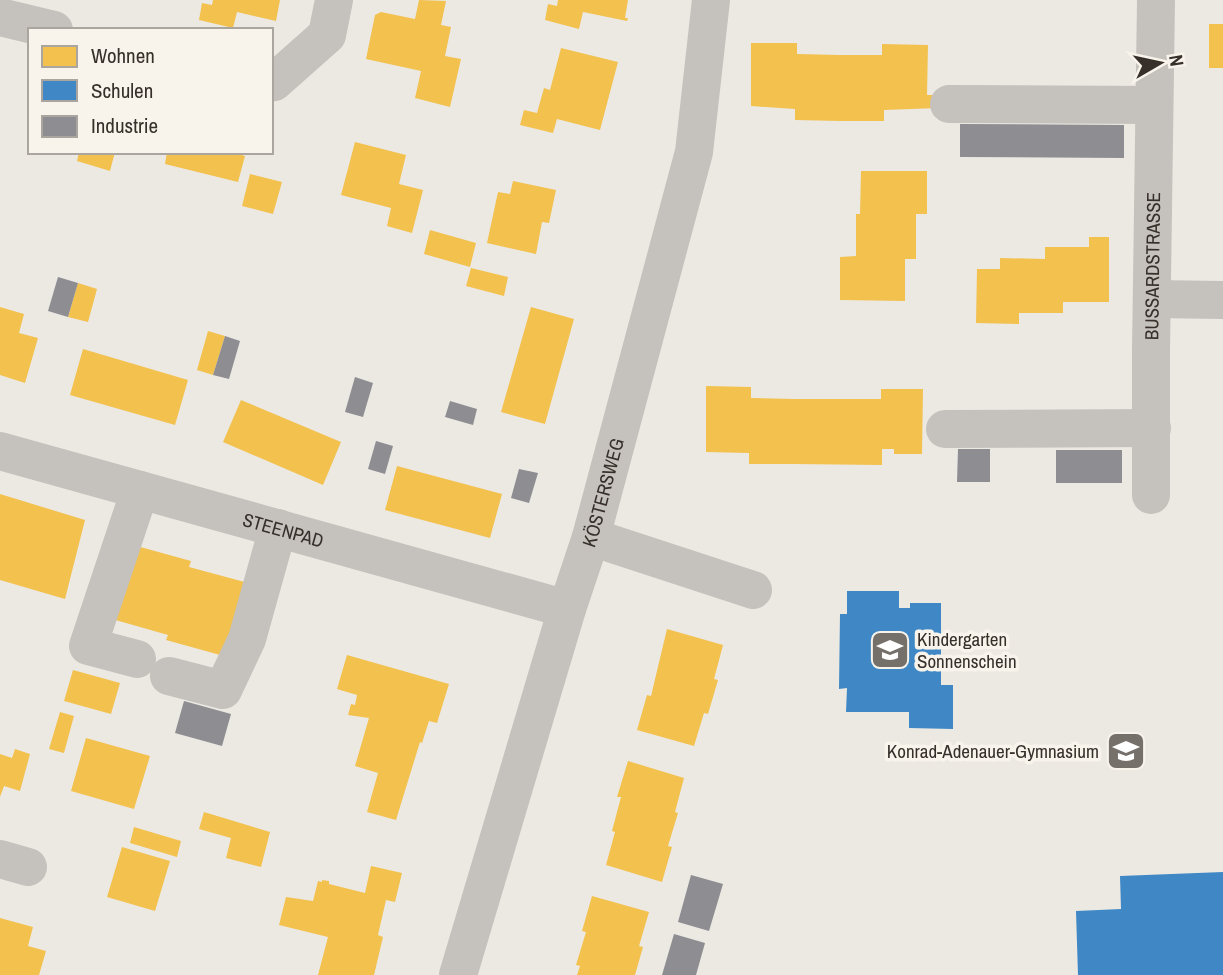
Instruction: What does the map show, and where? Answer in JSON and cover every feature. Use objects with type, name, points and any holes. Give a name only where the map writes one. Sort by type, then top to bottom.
[{"type":"street","points":[[273,82],[327,34],[334,0]]},
{"type":"street","name":"KÖSTERSWEG","points":[[458,975],[566,609],[591,537],[694,152],[711,0]]},
{"type":"street","name":"BUSSARDSTRASSE","points":[[1151,495],[1156,0]]},
{"type":"street","points":[[0,17],[46,28]]},
{"type":"street","points":[[949,104],[1154,105]]},
{"type":"street","points":[[1152,299],[1223,300]]},
{"type":"street","points":[[945,429],[1152,428]]},
{"type":"street","name":"STEENPAD","points":[[0,451],[566,609]]},
{"type":"street","points":[[140,490],[88,646],[223,690],[247,639],[278,528]]},
{"type":"street","points":[[591,537],[754,590]]},
{"type":"building: Wohnen","points":[[213,0],[280,0],[276,21],[237,12],[233,28],[199,20],[202,3],[212,5]]},
{"type":"building: Wohnen","points":[[419,0],[446,1],[441,25],[451,27],[445,56],[461,59],[450,107],[415,98],[421,71],[366,59],[375,15],[381,12],[415,19]]},
{"type":"building: Wohnen","points":[[558,0],[628,0],[625,18],[628,18],[627,21],[583,12],[579,29],[545,20],[548,4],[557,6]]},
{"type":"building: Wohnen","points":[[1209,24],[1223,24],[1223,68],[1209,68]]},
{"type":"building: Wohnen","points":[[751,43],[797,43],[797,54],[840,55],[882,55],[882,44],[928,45],[927,95],[938,95],[938,108],[884,110],[884,121],[840,121],[795,120],[795,109],[751,106]]},
{"type":"building: Wohnen","points":[[561,48],[618,62],[600,130],[557,119],[553,133],[520,125],[524,110],[537,113],[544,88],[550,90]]},
{"type":"building: Wohnen","points":[[355,142],[406,155],[399,184],[423,190],[412,233],[387,226],[391,208],[341,195]]},
{"type":"building: Wohnen","points":[[79,154],[114,154],[110,171],[77,161]]},
{"type":"building: Wohnen","points":[[167,154],[245,156],[238,182],[165,164]]},
{"type":"building: Wohnen","points":[[861,171],[927,171],[927,214],[916,214],[916,259],[905,259],[905,301],[840,300],[840,257],[856,256],[856,214],[860,214]]},
{"type":"building: Wohnen","points":[[250,174],[282,182],[273,214],[242,206]]},
{"type":"building: Wohnen","points":[[513,181],[556,190],[549,223],[542,222],[536,254],[487,243],[498,192],[510,194]]},
{"type":"building: Wohnen","points":[[430,230],[476,243],[470,267],[424,254]]},
{"type":"building: Wohnen","points":[[1089,237],[1109,237],[1109,302],[1063,302],[1063,313],[1019,313],[1019,324],[976,323],[977,269],[1000,269],[1000,258],[1045,259],[1045,247],[1089,247]]},
{"type":"building: Wohnen","points":[[471,268],[508,277],[504,296],[466,286]]},
{"type":"building: Wohnen","points":[[78,283],[97,289],[88,322],[68,317]]},
{"type":"building: Wohnen","points":[[0,307],[24,314],[19,333],[38,338],[25,383],[0,375]]},
{"type":"building: Wohnen","points":[[531,307],[574,319],[545,424],[501,412]]},
{"type":"building: Wohnen","points":[[208,331],[225,336],[213,375],[197,370]]},
{"type":"building: Wohnen","points":[[83,349],[188,380],[175,425],[70,395]]},
{"type":"building: Wohnen","points":[[706,386],[751,387],[751,398],[794,399],[881,399],[881,389],[923,389],[922,454],[894,454],[894,449],[882,449],[882,465],[749,464],[749,453],[706,452]]},
{"type":"building: Wohnen","points":[[241,400],[341,442],[323,485],[223,442]]},
{"type":"building: Wohnen","points":[[397,466],[502,494],[490,538],[385,510]]},
{"type":"building: Wohnen","points":[[0,494],[85,520],[65,599],[0,580]]},
{"type":"building: Wohnen","points":[[126,543],[191,561],[189,567],[252,584],[231,658],[166,640],[168,635],[105,617]]},
{"type":"building: Wohnen","points":[[667,629],[723,645],[714,679],[718,680],[708,714],[704,713],[694,746],[637,730],[647,695],[651,696]]},
{"type":"building: Wohnen","points":[[347,655],[449,684],[437,723],[429,721],[422,743],[420,742],[396,820],[367,812],[378,773],[355,766],[369,718],[348,715],[351,704],[355,705],[357,695],[337,689]]},
{"type":"building: Wohnen","points":[[73,670],[120,683],[111,714],[64,701]]},
{"type":"building: Wohnen","points":[[60,712],[74,716],[64,753],[49,749]]},
{"type":"building: Wohnen","points":[[86,738],[150,756],[134,809],[71,791]]},
{"type":"building: Wohnen","points":[[15,749],[30,754],[20,791],[4,786],[0,797],[0,754],[12,758]]},
{"type":"building: Wohnen","points":[[628,761],[684,778],[675,812],[678,813],[668,846],[672,847],[662,882],[606,865],[621,797],[617,797]]},
{"type":"building: Wohnen","points":[[204,812],[270,832],[261,867],[226,858],[231,838],[199,829]]},
{"type":"building: Wohnen","points":[[134,827],[181,841],[177,857],[130,843]]},
{"type":"building: Wohnen","points":[[122,847],[170,861],[155,911],[107,897]]},
{"type":"building: Wohnen","points":[[371,866],[402,873],[395,902],[386,900],[378,935],[383,937],[374,975],[318,975],[328,937],[279,925],[286,897],[313,901],[318,881],[322,880],[365,893]]},
{"type":"building: Wohnen","points":[[592,896],[649,912],[639,946],[643,947],[635,975],[577,975],[580,966],[576,965],[586,932],[582,931]]},
{"type":"building: Wohnen","points":[[0,918],[33,927],[28,946],[46,951],[39,975],[0,975]]},
{"type":"building: Schulen","name":"Kindergarten Sonnenschein","points":[[847,591],[899,591],[899,608],[910,608],[910,603],[941,603],[941,685],[953,685],[953,729],[909,728],[909,712],[846,712],[847,688],[839,689],[840,614],[847,614]]},
{"type":"building: Schulen","points":[[1223,872],[1223,975],[1078,975],[1076,911],[1121,909],[1120,876]]},
{"type":"building: Industrie","points":[[960,124],[1124,125],[1124,158],[960,157]]},
{"type":"building: Industrie","points":[[58,277],[78,283],[68,317],[48,311]]},
{"type":"building: Industrie","points":[[225,336],[240,341],[229,379],[213,375]]},
{"type":"building: Industrie","points":[[355,377],[373,383],[363,417],[345,412]]},
{"type":"building: Industrie","points":[[450,401],[477,409],[473,425],[445,417]]},
{"type":"building: Industrie","points":[[376,441],[393,446],[385,474],[368,469]]},
{"type":"building: Industrie","points":[[958,449],[990,449],[990,482],[957,482]]},
{"type":"building: Industrie","points":[[1056,450],[1122,450],[1122,483],[1056,483]]},
{"type":"building: Industrie","points":[[519,469],[538,473],[529,503],[511,498]]},
{"type":"building: Industrie","points":[[184,701],[231,714],[222,746],[175,733]]},
{"type":"building: Industrie","points":[[691,875],[723,884],[709,931],[678,922]]},
{"type":"building: Industrie","points":[[674,934],[705,943],[696,975],[662,975]]},
{"type":"place","name":"Kindergarten Sonnenschein","points":[[890,650]]},
{"type":"place","name":"Konrad-Adenauer-Gymnasium","points":[[1126,751]]}]
